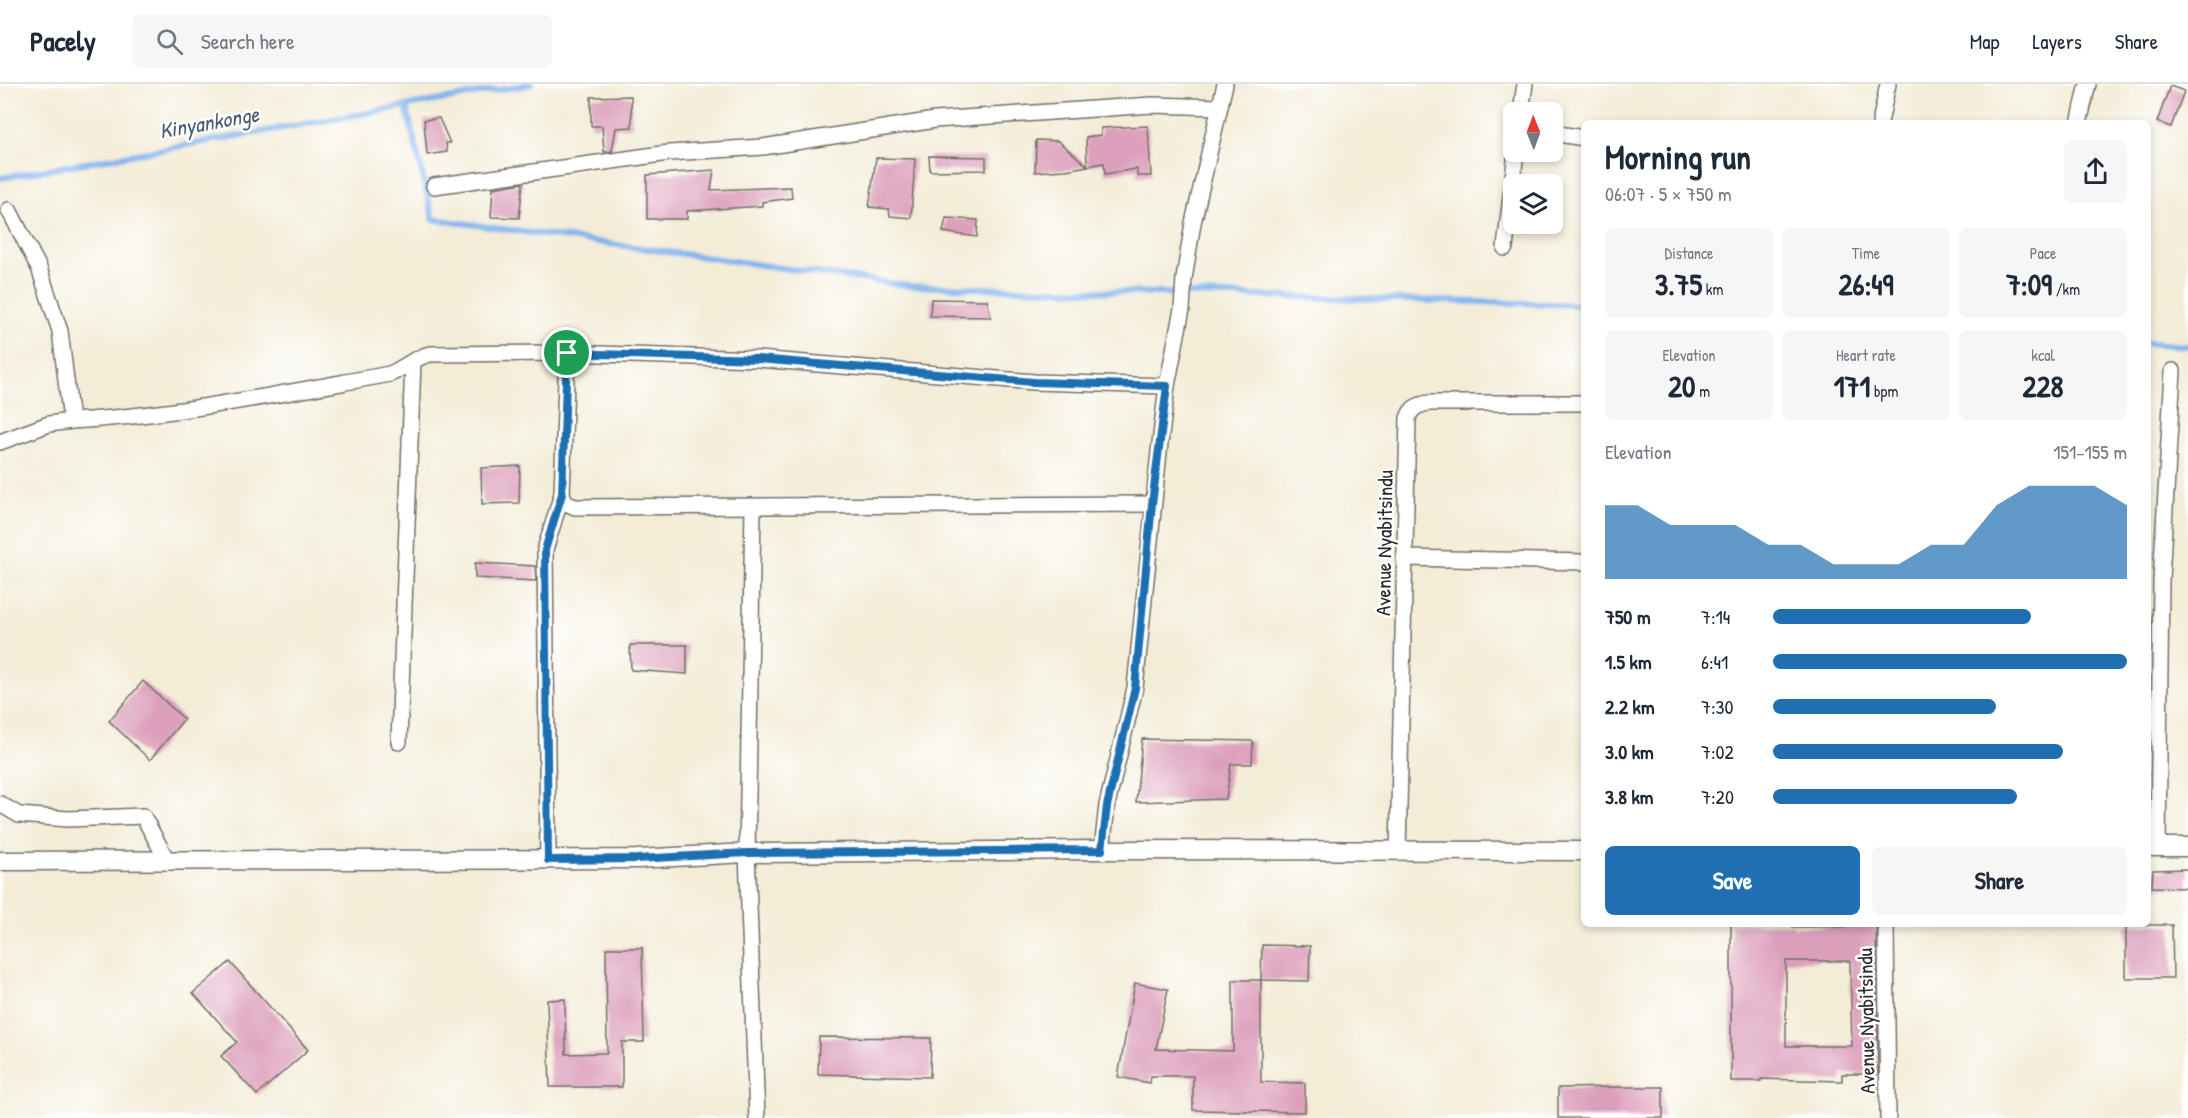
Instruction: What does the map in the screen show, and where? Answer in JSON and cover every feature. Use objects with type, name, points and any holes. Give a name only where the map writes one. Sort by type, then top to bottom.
[{"type":"street","points":[[1102,850],[1107,806],[1135,688],[1152,504],[1167,386],[1182,309],[1192,223],[1225,84]]},
{"type":"street","points":[[1522,102],[1525,84]]},
{"type":"street","points":[[1881,120],[1888,84]]},
{"type":"street","points":[[2080,120],[2088,84]]},
{"type":"street","points":[[435,186],[669,153],[763,147],[935,120],[1152,105],[1220,107]]},
{"type":"street","points":[[1563,135],[1581,138]]},
{"type":"street","points":[[1504,248],[1515,162]]},
{"type":"street","points":[[9,210],[39,268],[60,331],[71,421]]},
{"type":"street","points":[[0,442],[49,424],[113,418],[267,396],[390,374],[430,354],[567,353],[758,359],[1034,382],[1167,386]]},
{"type":"street","points":[[548,860],[545,550],[562,494],[567,353]]},
{"type":"street","points":[[399,741],[413,361]]},
{"type":"street","points":[[2172,371],[2161,579],[2153,847],[2188,847]]},
{"type":"street","name":"Avenue Nyabitsindu","points":[[1398,852],[1408,418],[1411,411],[1418,405],[1429,403],[1581,403]]},
{"type":"street","points":[[562,494],[566,503],[575,507],[1152,504]]},
{"type":"street","points":[[753,507],[747,853],[758,1118]]},
{"type":"street","points":[[1404,558],[1581,562]]},
{"type":"street","points":[[0,804],[19,815],[39,817],[68,819],[142,816],[168,862]]},
{"type":"street","points":[[0,861],[548,860],[637,859],[747,853],[1102,850],[1581,851]]},
{"type":"street","name":"Avenue Nyabitsindu","points":[[1886,927],[1888,1118]]},
{"type":"building","points":[[2170,86],[2184,91],[2171,127],[2157,122]]},
{"type":"building","points":[[631,96],[632,127],[616,128],[612,151],[604,152],[602,126],[591,126],[591,97]]},
{"type":"building","points":[[439,118],[450,143],[446,143],[447,152],[427,155],[424,120]]},
{"type":"building","points":[[1148,126],[1151,176],[1137,176],[1137,169],[1105,174],[1104,163],[1066,170],[1035,172],[1036,140],[1058,141],[1087,165],[1086,137],[1101,135],[1101,128]]},
{"type":"building","points":[[929,156],[986,157],[986,170],[930,171]]},
{"type":"building","points":[[876,158],[915,159],[911,218],[890,216],[889,209],[869,207]]},
{"type":"building","points":[[714,170],[711,190],[791,187],[792,198],[762,202],[762,206],[687,211],[687,219],[647,219],[647,175]]},
{"type":"building","points":[[523,183],[519,218],[491,217],[493,188]]},
{"type":"building","points":[[946,218],[978,220],[977,237],[943,232]]},
{"type":"building","points":[[931,299],[987,300],[991,317],[930,316]]},
{"type":"building","points":[[520,466],[519,503],[482,504],[481,468]]},
{"type":"building","points":[[475,563],[535,566],[536,581],[475,578]]},
{"type":"building","points":[[630,645],[687,645],[687,674],[631,670]]},
{"type":"building","points":[[143,681],[184,719],[150,760],[109,721]]},
{"type":"building","points":[[1142,739],[1253,741],[1252,764],[1231,764],[1226,799],[1136,802]]},
{"type":"building","points":[[2188,869],[2188,888],[2152,887],[2153,870]]},
{"type":"building","points":[[2172,925],[2173,978],[2126,978],[2126,927]]},
{"type":"building","points":[[1731,927],[1876,927],[1878,1074],[1842,1074],[1842,1081],[1761,1079],[1761,1081],[1731,1081]],"holes":[[[1786,961],[1850,961],[1852,1046],[1786,1046]]]},
{"type":"building","points":[[1262,945],[1310,946],[1309,981],[1261,980]]},
{"type":"building","points":[[606,948],[642,948],[644,1042],[622,1042],[622,1087],[550,1087],[547,1000],[565,999],[566,1054],[607,1053]]},
{"type":"building","points":[[230,962],[308,1050],[257,1095],[221,1056],[237,1042],[193,993]]},
{"type":"building","points":[[1233,980],[1261,980],[1261,1082],[1305,1083],[1305,1112],[1193,1110],[1193,1076],[1151,1076],[1150,1083],[1118,1077],[1135,983],[1168,989],[1156,1049],[1233,1051]]},
{"type":"building","points":[[819,1037],[931,1038],[930,1077],[818,1074]]},
{"type":"building","points":[[1663,1087],[1663,1118],[1558,1118],[1558,1088]]},
{"type":"waterway","name":"Kinyankonge","points":[[0,178],[531,84]]},
{"type":"waterway","points":[[406,106],[433,219],[911,286],[1581,305]]},
{"type":"waterway","points":[[2151,343],[2188,346]]},
{"type":"route","points":[[567,353],[758,359],[1034,382],[1167,386],[1152,504],[1135,688],[1107,806],[1102,850],[747,853],[637,859],[548,860],[545,550],[562,494],[567,353]]}]
